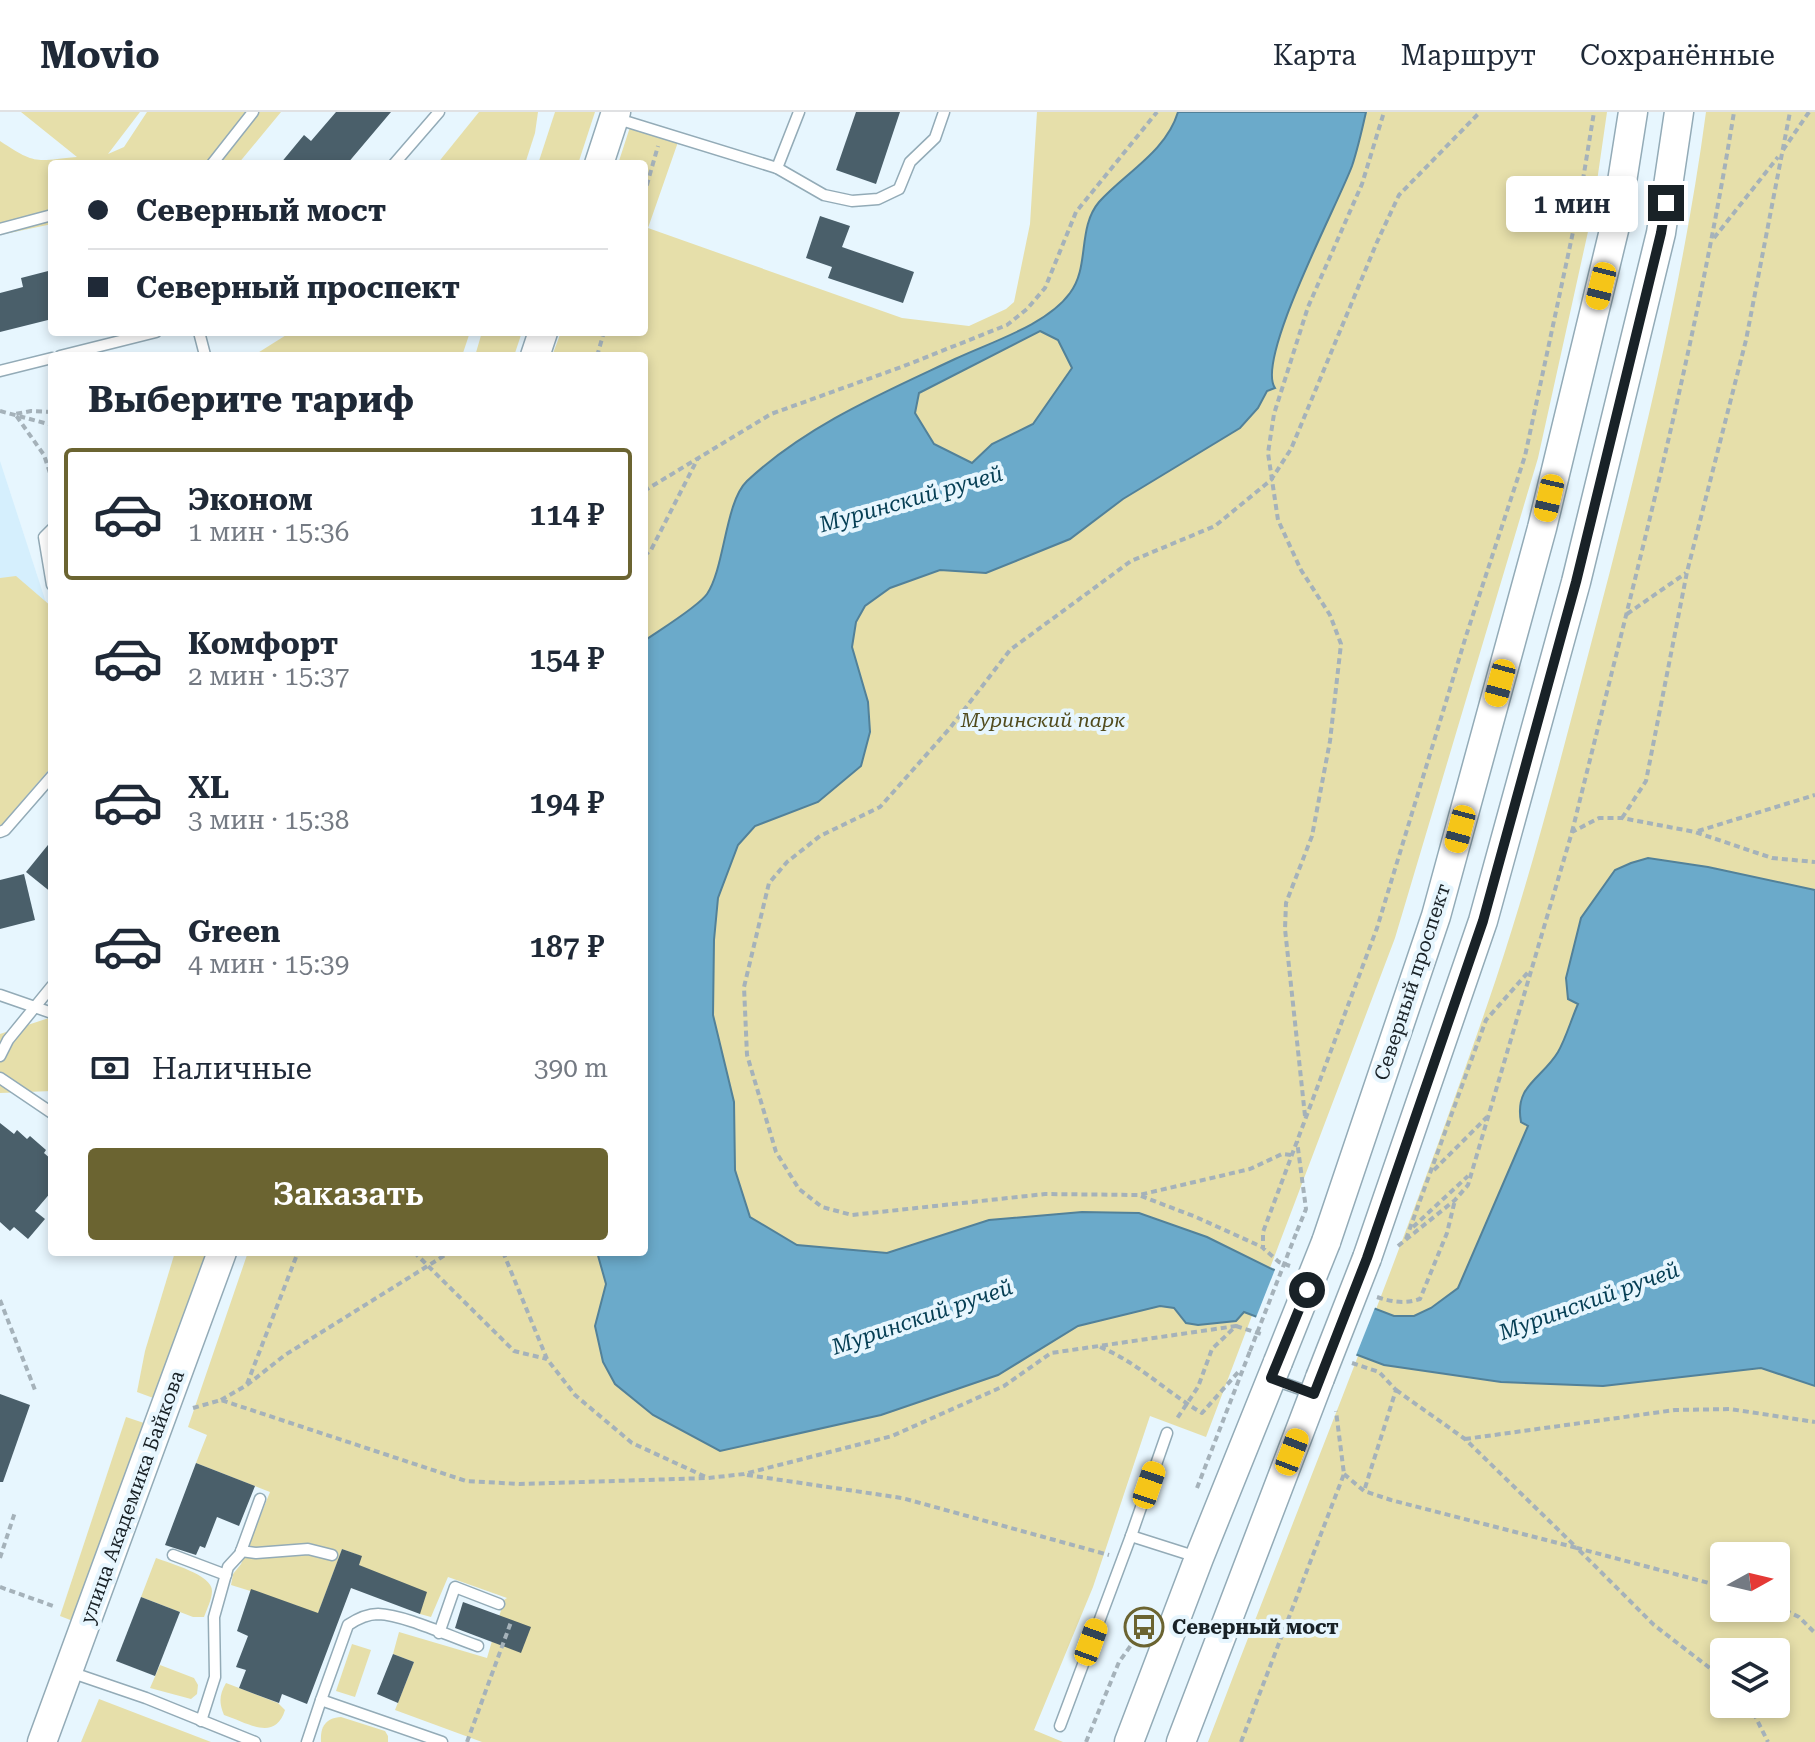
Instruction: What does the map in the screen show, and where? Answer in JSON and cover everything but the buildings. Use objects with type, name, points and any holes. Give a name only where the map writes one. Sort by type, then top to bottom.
[{"type":"main road","name":"Северный проспект","points":[[1275,1370],[1326,1242],[1436,916],[1542,528],[1615,226],[1633,112]]},
{"type":"main road","points":[[1181,1742],[1323,1391],[1483,921],[1576,582],[1661,233],[1679,112]]},
{"type":"main road","points":[[600,160],[616,115]]},
{"type":"main road","name":"улица Академика Байкова","points":[[42,1742],[221,1256]]},
{"type":"main road","points":[[1129,1742],[1275,1370]]},
{"type":"lane","points":[[215,160],[253,112]]},
{"type":"lane","points":[[397,160],[439,112]]},
{"type":"lane","points":[[777,168],[799,112]]},
{"type":"lane","points":[[616,115],[777,168],[824,195],[852,201],[878,199],[899,189],[910,162],[935,138],[944,112]]},
{"type":"lane","points":[[0,229],[48,216]]},
{"type":"lane","points":[[76,352],[140,336]]},
{"type":"lane","points":[[0,371],[48,359]]},
{"type":"lane","points":[[48,533],[44,537],[48,561]]},
{"type":"lane","points":[[0,832],[48,781]]},
{"type":"lane","points":[[0,1056],[8,1040],[48,991]]},
{"type":"lane","points":[[0,995],[48,1011]]},
{"type":"lane","points":[[0,1078],[48,1110]]},
{"type":"lane","points":[[1275,1370],[1323,1391]]},
{"type":"lane","points":[[1060,1726],[1167,1433]]},
{"type":"lane","points":[[201,1721],[215,1677],[214,1617],[228,1567],[241,1551],[260,1499]]},
{"type":"lane","points":[[1131,1536],[1199,1558]]},
{"type":"lane","points":[[241,1551],[256,1553],[308,1549],[332,1555]]},
{"type":"lane","points":[[173,1555],[226,1575]]},
{"type":"lane","points":[[439,1633],[455,1587],[499,1604]]},
{"type":"lane","points":[[307,1742],[348,1625],[361,1617],[378,1614],[478,1646]]},
{"type":"lane","points":[[68,1671],[146,1698],[255,1742]]},
{"type":"lane","points":[[321,1700],[412,1737],[442,1742]]},
{"type":"path","points":[[648,488],[771,414],[1007,325],[1027,309],[1045,288],[1076,212],[1157,112]]},
{"type":"path","points":[[1305,1117],[1285,929],[1286,903],[1312,836],[1330,741],[1341,644],[1330,615],[1301,570],[1278,520],[1268,453],[1274,414],[1308,307],[1362,184],[1384,112]]},
{"type":"path","points":[[1291,1155],[1282,1154],[1250,1169],[1139,1195],[1045,1194],[852,1215],[822,1207],[799,1189],[776,1152],[747,1055],[744,987],[769,883],[787,862],[820,836],[880,807],[950,728],[1010,650],[1131,561],[1215,526],[1271,480],[1291,449],[1399,195],[1480,112]]},
{"type":"path","points":[[1099,1347],[1127,1358],[1202,1413],[1244,1366],[1306,1209],[1297,1139],[1377,928],[1466,636],[1525,456],[1579,204],[1594,112]]},
{"type":"path","points":[[1415,1234],[1468,1185],[1572,832],[1660,479],[1712,241],[1734,112]]},
{"type":"path","points":[[1622,818],[1646,781],[1687,572],[1746,340],[1790,112]]},
{"type":"path","points":[[1712,241],[1809,112]]},
{"type":"path","points":[[648,182],[663,132]]},
{"type":"path","points":[[0,411],[48,424]]},
{"type":"path","points":[[15,414],[48,412]]},
{"type":"path","points":[[15,414],[44,455],[48,467]]},
{"type":"path","points":[[648,553],[699,456]]},
{"type":"path","points":[[1625,615],[1687,572]]},
{"type":"path","points":[[1695,832],[1815,795]]},
{"type":"path","points":[[1572,832],[1599,818],[1622,818],[1695,832],[1772,858],[1815,862]]},
{"type":"path","points":[[1405,1241],[1486,1020],[1532,968]]},
{"type":"path","points":[[1432,1172],[1488,1115]]},
{"type":"path","points":[[1411,1228],[1471,1174]]},
{"type":"path","points":[[1139,1195],[1263,1248]]},
{"type":"path","points":[[247,1385],[296,1256]]},
{"type":"path","points":[[417,1256],[514,1351],[547,1359]]},
{"type":"path","points":[[163,1413],[221,1400],[247,1385],[285,1355],[444,1256]]},
{"type":"path","points":[[505,1256],[547,1359],[575,1395],[632,1443],[708,1478]]},
{"type":"path","points":[[0,1300],[35,1390]]},
{"type":"path","points":[[221,1400],[466,1481],[520,1484],[708,1478],[744,1474],[892,1436],[1004,1386],[1051,1353],[1236,1326],[1212,1349],[1198,1387],[1187,1404]]},
{"type":"path","points":[[1396,1390],[1465,1439],[1654,1625],[1710,1668]]},
{"type":"path","points":[[1241,1742],[1344,1474],[1323,1391]]},
{"type":"path","points":[[1465,1439],[1675,1410],[1730,1409],[1815,1422]]},
{"type":"path","points":[[744,1474],[902,1498],[1122,1559]]},
{"type":"path","points":[[1344,1474],[1364,1491],[1391,1500],[1710,1583]]},
{"type":"path","points":[[0,1558],[15,1512]]},
{"type":"path","points":[[0,1587],[56,1607]]},
{"type":"path","points":[[1790,1613],[1815,1633]]},
{"type":"path","points":[[467,1742],[511,1622]]},
{"type":"path","points":[[1756,1718],[1768,1742]]},
{"type":"shaded area","points":[[0,461],[48,609],[48,633],[0,781]]},
{"type":"green space","points":[[21,112],[140,112],[108,154],[124,147],[147,112],[281,112],[241,160],[52,160],[77,157]]},
{"type":"green space","points":[[479,112],[538,112],[526,160],[440,160]]},
{"type":"green space","points":[[555,112],[595,112],[579,160],[539,160]]},
{"type":"green space","name":"Муринский парк","points":[[1037,112],[1607,112],[1593,209],[1538,458],[1395,938],[1206,1437],[1150,1416],[1093,1587],[1034,1730],[1063,1742],[482,1742],[395,1710],[414,1662],[393,1654],[399,1632],[487,1658],[507,1598],[448,1577],[431,1617],[420,1614],[359,1565],[361,1556],[342,1549],[316,1619],[298,1606],[231,1585],[233,1574],[241,1564],[270,1492],[196,1463],[207,1435],[188,1427],[247,1256],[648,1256],[648,352],[554,352],[560,336],[648,336],[648,228],[902,318],[969,326],[1006,309],[1014,302],[1030,224]]},
{"type":"green space","points":[[1706,112],[1815,112],[1815,1742],[1208,1742],[1392,1267],[1510,937],[1626,509],[1685,246]]},
{"type":"green space","name":"Муринский парк","points":[[630,127],[678,142],[648,228],[648,160],[619,160]]},
{"type":"green space","points":[[0,141],[36,160],[48,160],[48,225],[0,235]]},
{"type":"green space","points":[[285,336],[469,336],[463,352],[259,352]]},
{"type":"green space","points":[[481,336],[521,336],[515,352],[476,352]]},
{"type":"green space","points":[[16,576],[48,604],[48,771],[0,827],[0,578]]},
{"type":"green space","points":[[48,1018],[48,1091],[0,1093],[0,1034]]},
{"type":"green space","points":[[174,1256],[207,1256],[156,1399],[137,1392],[145,1351]]},
{"type":"green space","points":[[126,1417],[147,1424],[73,1621],[60,1616]]},
{"type":"green space","points":[[156,1558],[206,1580],[212,1591],[204,1617],[193,1617],[141,1597]]},
{"type":"green space","points":[[352,1644],[371,1650],[355,1697],[336,1691]]},
{"type":"green space","points":[[160,1665],[194,1678],[198,1685],[197,1694],[191,1699],[150,1688]]},
{"type":"green space","points":[[226,1683],[278,1703],[285,1710],[280,1720],[268,1728],[260,1728],[224,1715],[220,1699]]},
{"type":"green space","points":[[99,1699],[211,1742],[81,1742]]},
{"type":"green space","points":[[341,1717],[385,1731],[388,1742],[321,1742],[325,1724]]},
{"type":"water","name":"Муринский ручей","points":[[1178,112],[1366,112],[1352,166],[1287,315],[1272,372],[1275,388],[1267,391],[1258,408],[1240,428],[1123,499],[1070,539],[986,573],[940,570],[890,588],[865,606],[856,622],[852,647],[868,702],[870,732],[861,766],[818,802],[755,826],[738,845],[718,898],[713,1015],[734,1102],[735,1170],[750,1217],[797,1245],[887,1253],[989,1220],[1082,1212],[1139,1213],[1207,1237],[1272,1269],[1394,1316],[1414,1316],[1458,1288],[1528,1126],[1521,1122],[1520,1109],[1525,1091],[1552,1061],[1564,1041],[1578,1004],[1568,999],[1566,978],[1581,918],[1615,870],[1631,863],[1648,858],[1708,867],[1815,890],[1815,1386],[1761,1368],[1603,1386],[1501,1382],[1384,1365],[1244,1312],[1236,1321],[1198,1325],[1186,1323],[1174,1308],[1160,1306],[1078,1326],[998,1375],[881,1415],[720,1451],[653,1415],[615,1384],[603,1362],[595,1326],[606,1284],[598,1256],[648,1256],[648,638],[707,594],[718,568],[729,519],[740,491],[770,461],[846,412],[1017,332],[1060,304],[1076,283],[1092,212],[1109,191],[1164,139]],"holes":[[[1040,331],[1058,340],[1072,368],[1033,424],[992,444],[972,463],[934,444],[915,413],[919,393]]]},
{"type":"pier","points":[[1276,1267],[1376,1305],[1355,1358],[1255,1320]]},
{"type":"place","name":"Северный мост","points":[[1144,1627]]},
{"type":"route","points":[[1307,1290],[1271,1378],[1314,1394],[1367,1258],[1483,921],[1576,582],[1666,203]]}]
